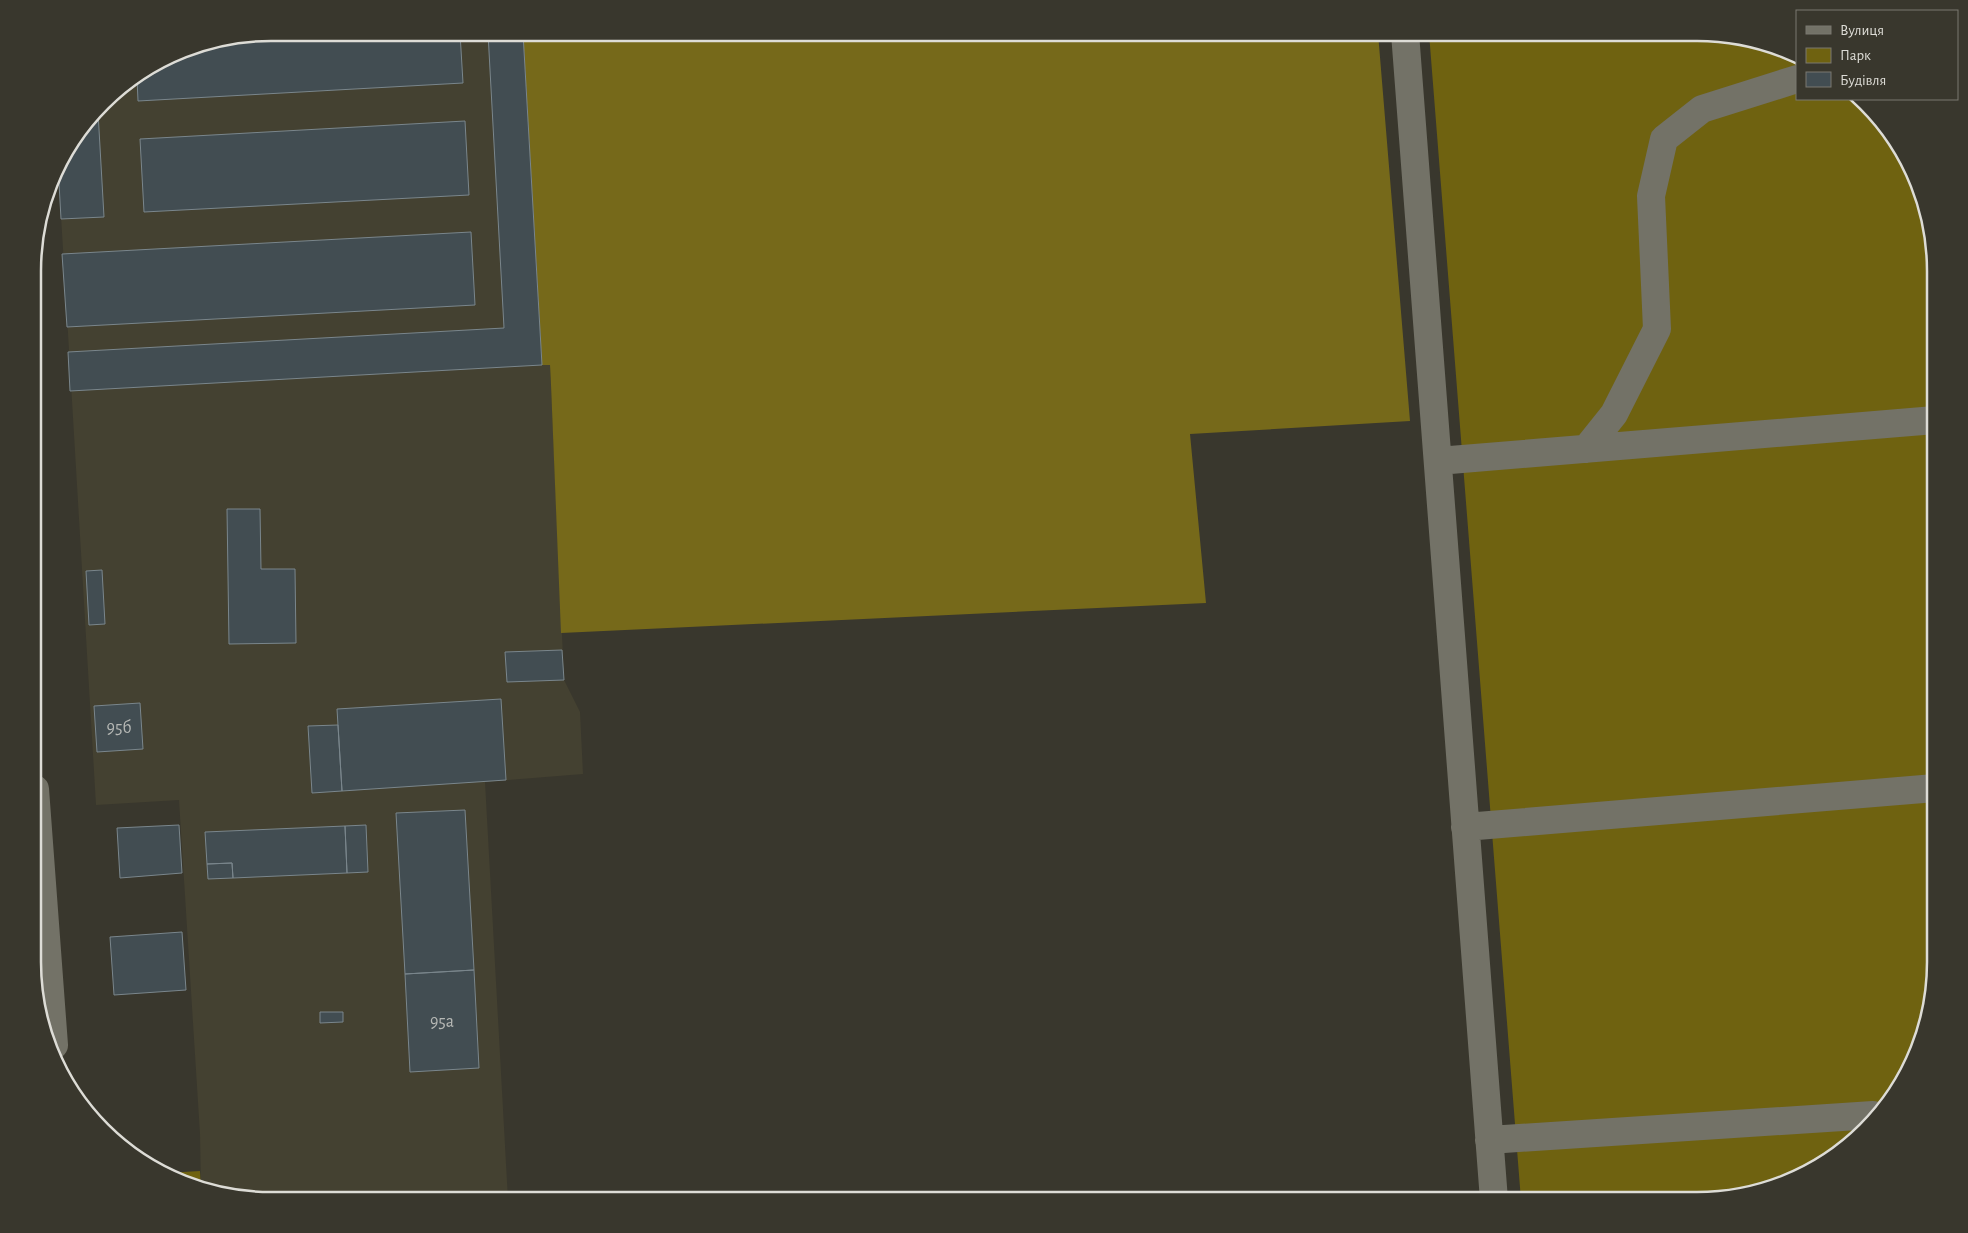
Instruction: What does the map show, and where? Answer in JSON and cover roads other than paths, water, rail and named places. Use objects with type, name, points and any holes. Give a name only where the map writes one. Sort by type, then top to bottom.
[{"type":"street","points":[[1406,41],[1493,1192]]},
{"type":"street","points":[[1586,449],[1614,414],[1657,329],[1651,196],[1664,139],[1702,109],[1796,79]]},
{"type":"street","points":[[1438,461],[1927,421]]},
{"type":"street","points":[[1465,826],[1927,789]]},
{"type":"street","points":[[41,879],[53,1037]]},
{"type":"street","points":[[1489,1140],[1868,1115]]}]
